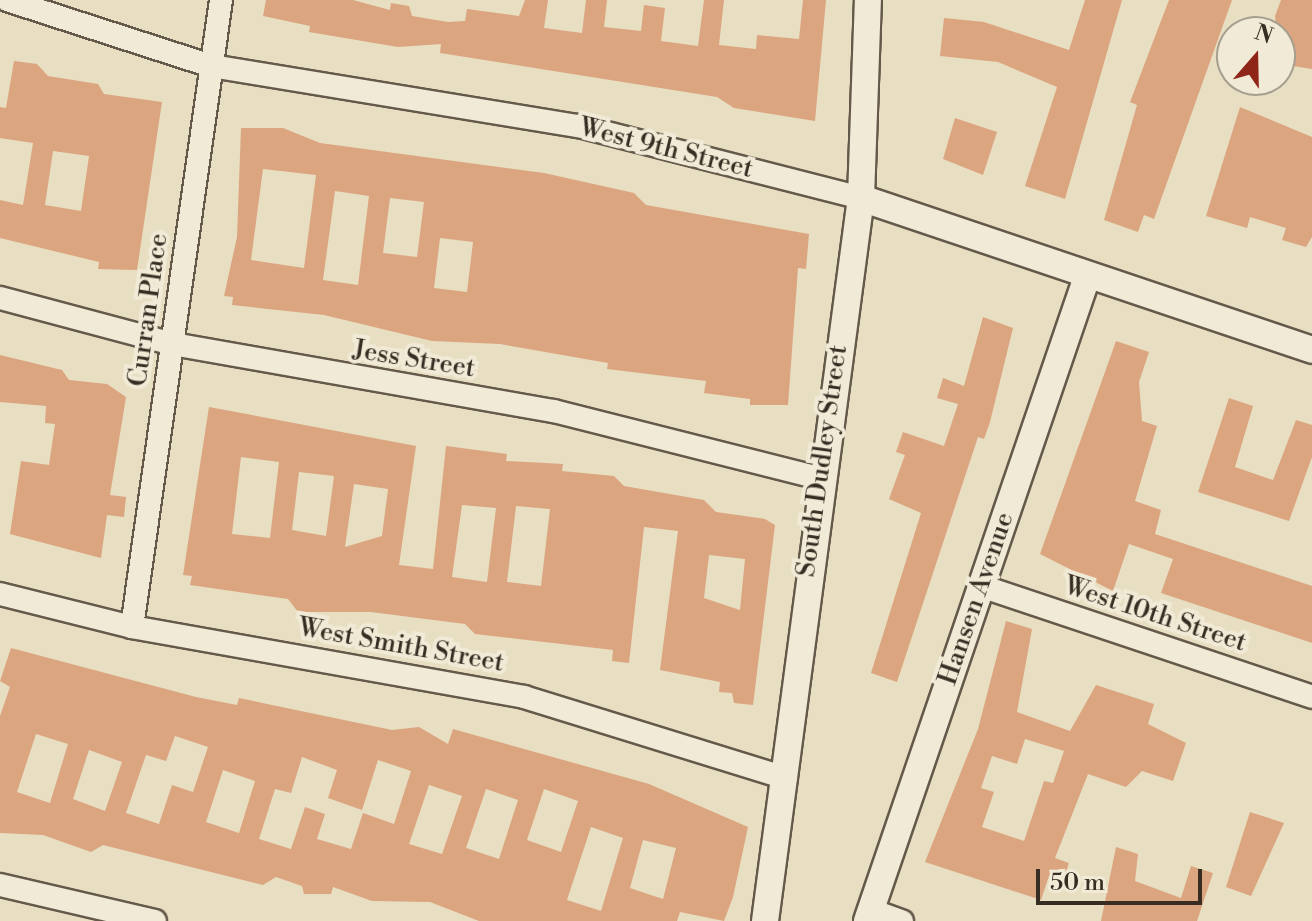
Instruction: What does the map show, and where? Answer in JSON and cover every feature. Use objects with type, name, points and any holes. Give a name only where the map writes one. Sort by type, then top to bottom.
[{"type":"street","name":"West 9th Street","points":[[7,0],[211,66],[579,126],[861,198],[1087,277],[1312,350]]},
{"type":"street","name":"Curran Place","points":[[132,627],[221,0]]},
{"type":"street","name":"South Dudley Street","points":[[765,921],[786,778],[818,478],[861,198],[868,0]]},
{"type":"street","name":"Hansen Avenue","points":[[869,916],[1087,277]]},
{"type":"street","name":"Jess Street","points":[[0,298],[173,344],[554,411],[818,478]]},
{"type":"street","name":"West 10th Street","points":[[981,586],[1312,697]]},
{"type":"street","name":"West Smith Street","points":[[0,594],[132,627],[524,697],[786,778]]},
{"type":"street","points":[[0,885],[155,921]]},
{"type":"street","points":[[869,916],[902,921]]},
{"type":"building","points":[[266,0],[353,0],[390,10],[391,3],[409,6],[412,16],[448,22],[465,21],[467,9],[519,16],[525,0],[548,0],[544,28],[582,33],[586,0],[607,0],[604,27],[641,31],[644,5],[665,8],[661,41],[698,46],[704,0],[724,0],[719,45],[756,49],[757,35],[799,39],[803,0],[826,0],[815,121],[734,108],[717,97],[440,53],[441,44],[398,47],[309,32],[310,26],[263,16]]},
{"type":"building","points":[[1085,0],[1122,0],[1065,199],[1025,186],[1057,87],[998,62],[940,56],[944,18],[984,22],[1069,50]]},
{"type":"building","points":[[1169,0],[1232,0],[1226,16],[1216,16],[1216,45],[1154,219],[1144,215],[1138,232],[1104,220],[1137,105],[1130,102]]},
{"type":"building","points":[[1281,0],[1312,0],[1312,69],[1296,66],[1296,16],[1275,16]]},
{"type":"building","points":[[14,61],[37,64],[48,76],[98,84],[104,94],[162,102],[137,270],[98,269],[99,262],[0,238],[0,200],[23,205],[33,143],[0,138],[0,107],[6,108]],"holes":[[[53,151],[89,156],[81,211],[45,205]]]},
{"type":"building","points":[[1240,107],[1312,137],[1312,237],[1306,247],[1282,240],[1286,228],[1250,217],[1247,228],[1206,216]]},
{"type":"building","points":[[955,118],[997,132],[983,175],[943,159]]},
{"type":"building","points":[[241,128],[283,128],[320,143],[544,173],[634,193],[646,205],[809,234],[806,269],[798,268],[788,405],[750,405],[750,399],[704,393],[706,381],[607,369],[608,363],[500,344],[432,341],[324,315],[232,305],[233,297],[224,296],[237,237]],"holes":[[[263,169],[316,175],[304,268],[251,260]],[[335,191],[369,196],[358,285],[323,280]],[[390,198],[424,202],[417,257],[383,253]],[[440,238],[473,242],[467,292],[434,288]]]},
{"type":"building","points":[[983,317],[1013,328],[990,422],[984,439],[978,437],[897,682],[871,673],[921,513],[889,499],[905,455],[896,452],[903,432],[944,446],[958,404],[937,398],[943,378],[964,386]]},
{"type":"building","points":[[1116,341],[1149,352],[1139,382],[1142,421],[1157,426],[1135,501],[1161,510],[1155,534],[1312,586],[1312,643],[1161,593],[1173,559],[1129,544],[1113,591],[1040,554]]},
{"type":"building","points":[[0,355],[62,370],[69,380],[107,384],[126,397],[110,495],[126,497],[124,517],[107,515],[101,558],[10,534],[21,461],[49,465],[55,424],[45,423],[46,406],[0,402]]},
{"type":"building","points":[[1229,398],[1253,406],[1235,467],[1273,480],[1296,420],[1312,425],[1312,457],[1289,521],[1198,492]]},
{"type":"building","points":[[209,407],[416,446],[399,565],[433,569],[446,446],[507,454],[506,461],[563,464],[562,471],[614,476],[624,486],[704,500],[716,512],[765,519],[775,525],[753,705],[734,703],[732,693],[719,692],[720,682],[660,670],[678,531],[644,527],[629,663],[612,661],[613,650],[475,634],[465,624],[371,612],[298,612],[288,599],[190,585],[192,576],[183,575]],"holes":[[[241,457],[279,462],[270,538],[232,534]],[[299,472],[334,476],[326,536],[292,530]],[[354,484],[388,489],[382,536],[345,547]],[[462,505],[496,508],[487,582],[452,577]],[[516,506],[550,509],[541,586],[507,582]],[[709,555],[745,559],[740,610],[704,598]]]},
{"type":"building","points":[[1006,621],[1032,629],[1017,712],[1070,731],[1096,685],[1154,704],[1148,724],[1186,743],[1173,781],[1142,771],[1126,787],[1088,774],[1055,858],[1069,863],[1063,881],[1049,876],[1041,900],[925,862],[978,729]],"holes":[[[1025,739],[1064,751],[1053,783],[1044,781],[1024,841],[982,827],[994,792],[981,788],[992,756],[1017,764]]]},
{"type":"building","points":[[11,648],[237,705],[239,698],[392,730],[419,727],[448,744],[453,729],[649,784],[748,827],[733,897],[724,921],[680,912],[677,921],[479,921],[430,902],[372,901],[333,887],[331,894],[304,894],[302,886],[276,877],[263,885],[103,845],[91,852],[43,835],[0,833],[0,716],[10,687],[0,681]],"holes":[[[36,734],[68,744],[50,803],[17,792]],[[175,736],[208,747],[193,792],[172,785],[159,824],[126,813],[146,755],[166,761]],[[89,750],[122,762],[105,811],[73,799]],[[302,757],[337,770],[328,798],[362,810],[378,760],[411,771],[394,824],[363,813],[351,849],[317,839],[325,814],[305,807],[291,849],[259,839],[275,789],[291,793]],[[223,770],[255,781],[239,833],[206,822]],[[429,785],[462,796],[442,854],[409,844]],[[486,789],[518,800],[499,859],[466,848]],[[544,789],[578,801],[561,852],[527,840]],[[591,827],[623,838],[601,911],[567,900]],[[643,840],[676,848],[663,899],[630,888]]]},
{"type":"building","points":[[1250,812],[1284,823],[1251,896],[1226,887]]},
{"type":"building","points":[[1116,847],[1138,854],[1135,881],[1181,898],[1191,866],[1213,873],[1197,921],[1101,921]]}]
